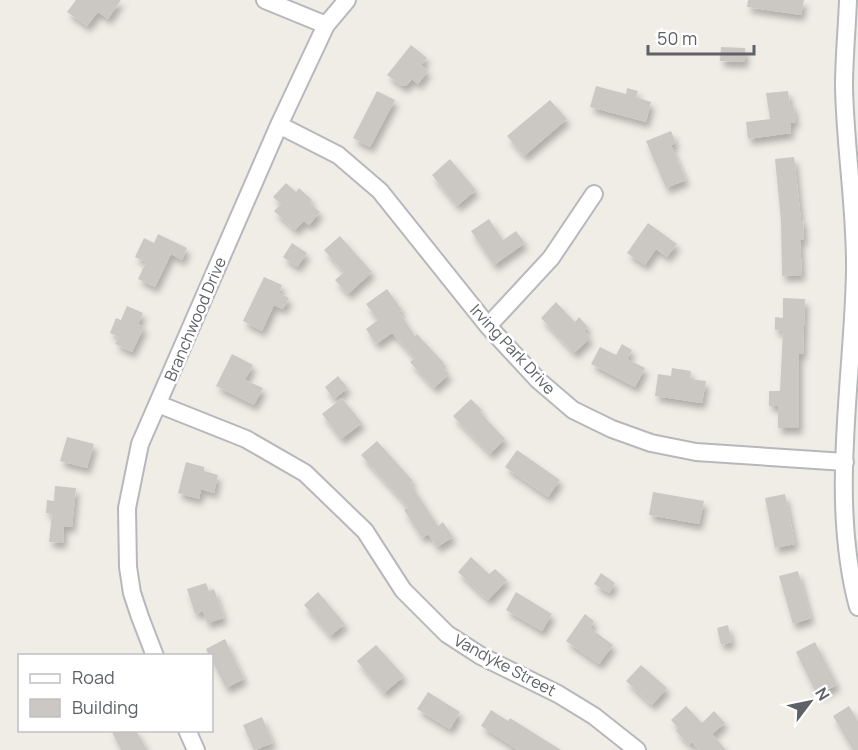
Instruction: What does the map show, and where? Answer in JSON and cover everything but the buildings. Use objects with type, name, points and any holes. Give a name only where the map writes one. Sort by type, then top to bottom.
[{"type":"street","points":[[266,0],[326,25]]},
{"type":"street","name":"Branchwood Drive","points":[[154,654],[132,593],[128,567],[126,534],[130,482],[140,444],[279,125],[326,25],[347,0]]},
{"type":"street","points":[[848,0],[844,86],[855,242],[854,324],[845,462],[846,552],[858,607]]},
{"type":"street","name":"Irving Park Drive","points":[[279,125],[338,155],[380,191],[488,326],[537,380],[573,410],[612,429],[651,443],[696,452],[845,462]]},
{"type":"street","points":[[488,326],[551,258],[594,194]]},
{"type":"street","name":"Vandyke Street","points":[[158,404],[246,439],[305,472],[365,531],[403,590],[447,634],[481,656],[558,694],[594,716],[637,750]]},
{"type":"street","points":[[188,732],[196,750]]}]
